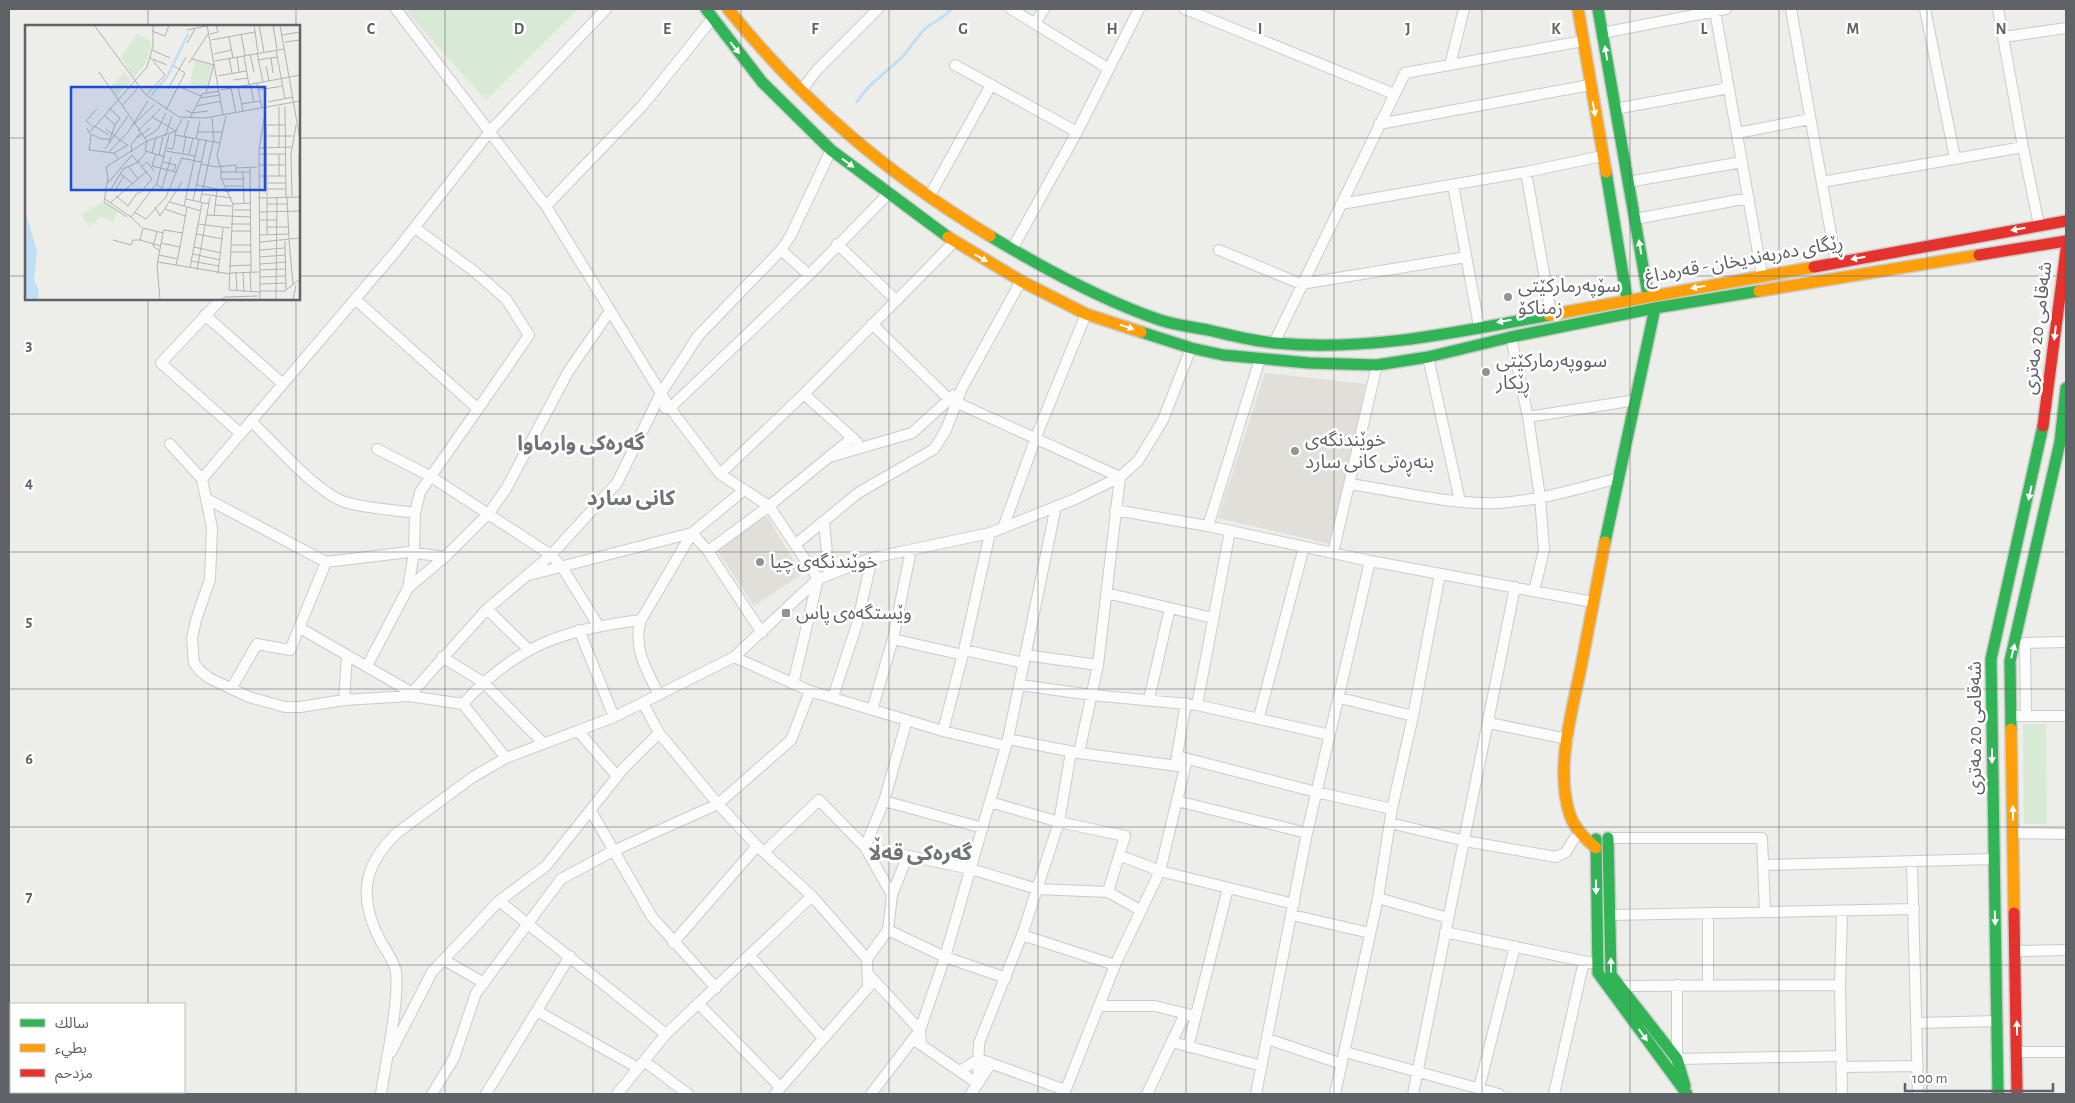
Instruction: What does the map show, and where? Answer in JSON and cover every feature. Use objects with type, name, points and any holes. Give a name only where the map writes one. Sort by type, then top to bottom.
[{"type":"main road","name":"ڕێگای دەربەندیخان - قەرەداغ","points":[[728,9],[801,91],[854,140],[917,189],[1012,249],[1093,291],[1155,319],[1274,342],[1322,345],[1372,343],[1434,336],[1627,299],[2066,221]]},
{"type":"main road","points":[[1578,9],[1627,299]]},
{"type":"main road","points":[[1598,9],[1648,296]]},
{"type":"main road","points":[[709,14],[762,82],[831,150],[954,242],[1021,281],[1086,314],[1191,348],[1260,359],[1377,365],[1432,356],[1511,336],[1655,308],[2066,241]]},
{"type":"main road","points":[[902,203],[914,201],[917,189]]},
{"type":"main road","points":[[926,221],[929,210],[939,204]]},
{"type":"main road","name":"شەقامی 20 مەتری","points":[[1998,1094],[1996,941],[1992,859],[1991,658],[2041,438],[2064,278],[2066,250]]},
{"type":"main road","points":[[1655,308],[1593,602],[1568,738],[1565,788],[1570,818],[1587,841],[1598,973],[1687,1094]]},
{"type":"main road","points":[[1432,356],[1434,336]]},
{"type":"main road","name":"شەقامی 20 مەتری","points":[[2017,1094],[2010,661],[2060,442],[2066,388]]},
{"type":"main road","points":[[1570,818],[1608,838]]},
{"type":"main road","points":[[1587,841],[1608,838]]},
{"type":"main road","points":[[1608,838],[1611,975],[1677,1059],[1687,1094]]},
{"type":"main road","points":[[1996,941],[2015,946]]},
{"type":"main road","points":[[1606,986],[1619,986]]},
{"type":"main road","points":[[1661,1060],[1677,1059]]},
{"type":"street","points":[[396,9],[546,206],[670,408],[720,474],[769,506],[796,544],[818,580],[793,684]]},
{"type":"street","points":[[202,479],[415,228],[490,130],[606,9]]},
{"type":"street","points":[[801,91],[816,70],[878,9]]},
{"type":"street","points":[[1011,9],[1109,69]]},
{"type":"street","points":[[1035,24],[1044,9]]},
{"type":"street","points":[[1012,249],[1077,132],[1139,9]]},
{"type":"street","points":[[1185,9],[1394,94]]},
{"type":"street","points":[[1450,65],[1464,9]]},
{"type":"street","points":[[1602,33],[1669,14],[1726,9]]},
{"type":"street","points":[[1791,9],[1836,262]]},
{"type":"street","points":[[1925,9],[1956,158]]},
{"type":"street","points":[[1998,9],[2039,225]]},
{"type":"street","points":[[1715,11],[1762,275]]},
{"type":"street","points":[[546,206],[643,105],[709,14]]},
{"type":"street","points":[[2004,38],[2066,28]]},
{"type":"street","points":[[1274,342],[1405,73],[1584,41]]},
{"type":"street","points":[[955,65],[1077,132]]},
{"type":"street","points":[[929,197],[991,85]]},
{"type":"street","points":[[1379,124],[1590,85]]},
{"type":"street","points":[[1616,109],[1729,88]]},
{"type":"street","points":[[1737,132],[1810,119]]},
{"type":"street","points":[[1822,182],[2023,147]]},
{"type":"street","points":[[414,695],[442,657],[487,609],[551,555],[617,483],[661,393],[698,336],[781,250],[791,235],[831,150]]},
{"type":"street","points":[[1341,204],[1526,172],[1602,156]]},
{"type":"street","points":[[1628,182],[1742,162]]},
{"type":"street","points":[[1526,172],[1551,313]]},
{"type":"street","points":[[1453,185],[1479,326]]},
{"type":"street","points":[[654,409],[670,408],[809,275],[837,244],[889,193]]},
{"type":"street","points":[[1635,219],[1749,198]]},
{"type":"street","points":[[368,666],[408,588],[414,553],[415,513],[420,492],[529,335],[506,298],[475,272],[415,228]]},
{"type":"street","points":[[720,474],[804,394],[954,242]]},
{"type":"street","points":[[837,244],[896,300]]},
{"type":"street","points":[[781,250],[809,275]]},
{"type":"street","points":[[1219,250],[1301,284],[1466,257]]},
{"type":"street","points":[[828,457],[915,431],[953,401],[1021,281]]},
{"type":"street","points":[[355,299],[478,409]]},
{"type":"street","points":[[220,300],[161,363],[240,434]]},
{"type":"street","points":[[408,588],[445,557],[489,514],[506,489],[568,372],[610,311]]},
{"type":"street","points":[[1003,528],[1036,437],[1086,314]]},
{"type":"street","points":[[205,315],[283,384]]},
{"type":"street","points":[[872,324],[953,401],[1036,437],[1120,477]]},
{"type":"street","points":[[1511,336],[1528,417],[1540,497],[1544,550],[1534,591]]},
{"type":"street","points":[[381,1094],[394,1012],[396,971],[378,936],[366,895],[369,872],[380,851],[398,832],[473,777],[506,758],[614,717],[734,657],[818,580],[872,558],[1003,528],[1120,477],[1138,461],[1163,420],[1191,348]]},
{"type":"street","points":[[1432,356],[1460,501]]},
{"type":"street","points":[[1208,526],[1260,359]]},
{"type":"street","points":[[1333,553],[1377,365]]},
{"type":"street","points":[[804,394],[862,447]]},
{"type":"street","points":[[1528,417],[1636,400]]},
{"type":"street","points":[[796,544],[858,493],[934,449],[943,437],[953,401]]},
{"type":"street","points":[[251,421],[289,459],[338,498],[355,504],[415,513]]},
{"type":"street","points":[[708,551],[769,506],[852,438]]},
{"type":"street","points":[[170,444],[202,479],[212,528],[213,555],[210,579],[196,620],[192,654],[194,663],[200,671],[231,689],[268,704],[285,707],[344,700],[414,695],[464,704],[506,758]]},
{"type":"street","points":[[376,450],[430,476],[551,555],[562,567],[598,625]]},
{"type":"street","points":[[978,1084],[979,1043],[1022,935],[1059,822],[1075,752],[1092,695],[1098,665],[1120,477]]},
{"type":"street","points":[[1350,484],[1460,501],[1496,503],[1540,497],[1619,478]]},
{"type":"street","points":[[659,695],[640,652],[637,635],[641,620],[692,533],[744,490]]},
{"type":"street","points":[[207,499],[326,562],[414,553],[445,557]]},
{"type":"street","points":[[871,1094],[918,1042],[920,1030],[945,957],[1007,742],[1056,506]]},
{"type":"street","points":[[1115,510],[1208,526],[1370,561],[1593,602]]},
{"type":"street","points":[[824,522],[829,575]]},
{"type":"street","points":[[980,1059],[1064,1092],[1115,965],[1160,870],[1177,801],[1191,704],[1213,618],[1230,531]]},
{"type":"street","points":[[943,731],[964,652],[990,532]]},
{"type":"street","points":[[526,576],[692,533]]},
{"type":"street","points":[[692,533],[708,551],[762,633]]},
{"type":"street","points":[[1260,717],[1304,547]]},
{"type":"street","points":[[872,710],[893,639],[912,550]]},
{"type":"street","points":[[833,697],[857,624],[872,558]]},
{"type":"street","points":[[1256,1094],[1307,833],[1340,698],[1370,561]]},
{"type":"street","points":[[231,689],[257,644],[290,650],[326,562]]},
{"type":"street","points":[[1334,1094],[1345,1052],[1378,898],[1392,809],[1413,716],[1440,574]]},
{"type":"street","points":[[1413,1094],[1515,588]]},
{"type":"street","points":[[1106,593],[1213,618]]},
{"type":"street","points":[[1149,699],[1170,608]]},
{"type":"street","points":[[487,609],[529,650]]},
{"type":"street","points":[[464,704],[483,682],[508,662],[529,650],[579,630],[598,625],[641,620]]},
{"type":"street","points":[[300,628],[368,666],[414,695]]},
{"type":"street","points":[[579,630],[614,717]]},
{"type":"street","points":[[893,639],[964,652],[1098,665]]},
{"type":"street","points":[[2026,716],[2025,642],[2066,642]]},
{"type":"street","points":[[344,700],[347,655]]},
{"type":"street","points":[[442,657],[483,682],[544,744]]},
{"type":"street","points":[[734,657],[810,691],[943,731],[1075,752],[1181,765],[1392,809]]},
{"type":"street","points":[[1020,685],[1092,695],[1191,704],[1260,717],[1330,735]]},
{"type":"street","points":[[432,1094],[454,1058],[476,993],[560,879],[613,851],[718,804],[791,740],[810,691]]},
{"type":"street","points":[[1340,698],[1413,716]]},
{"type":"street","points":[[643,703],[659,733],[718,804],[761,849],[812,896],[867,959],[870,980],[920,1030]]},
{"type":"street","points":[[2011,716],[2066,716]]},
{"type":"street","points":[[865,847],[884,801],[906,720]]},
{"type":"street","points":[[1489,723],[1568,738]]},
{"type":"street","points":[[578,731],[617,776]]},
{"type":"street","points":[[386,1062],[432,972],[499,900],[546,866],[617,776],[659,733]]},
{"type":"street","points":[[673,943],[761,849],[819,800],[865,847],[892,896]]},
{"type":"street","points":[[884,801],[983,828]]},
{"type":"street","points":[[1177,801],[1307,833]]},
{"type":"street","points":[[990,802],[1059,822],[1125,836],[1108,892]]},
{"type":"street","points":[[591,811],[652,917],[673,943],[716,988]]},
{"type":"street","points":[[1390,823],[1465,841],[1556,857],[1587,841]]},
{"type":"street","points":[[2013,833],[2066,834]]},
{"type":"street","points":[[1608,838],[1762,838],[1765,912]]},
{"type":"street","points":[[865,847],[971,869],[1037,889],[1108,892],[1140,910]]},
{"type":"street","points":[[1119,855],[1160,870],[1294,904]]},
{"type":"street","points":[[867,959],[888,930],[892,896],[907,857]]},
{"type":"street","points":[[1764,865],[1992,859]]},
{"type":"street","points":[[1912,862],[1918,1023],[1918,1094]]},
{"type":"street","points":[[546,866],[560,879]]},
{"type":"street","points":[[1148,1094],[1185,1014],[1228,888]]},
{"type":"street","points":[[617,1094],[666,1034],[812,896]]},
{"type":"street","points":[[1378,898],[1448,918]]},
{"type":"street","points":[[499,900],[529,922],[666,1034]]},
{"type":"street","points":[[1610,914],[1914,909]]},
{"type":"street","points":[[1842,911],[1840,985],[1842,1094]]},
{"type":"street","points":[[1708,913],[1708,985]]},
{"type":"street","points":[[1292,915],[1370,933]]},
{"type":"street","points":[[888,930],[945,957],[1006,978]]},
{"type":"street","points":[[1446,932],[1597,964]]},
{"type":"street","points":[[1022,935],[1115,965]]},
{"type":"street","points":[[1479,1088],[1514,946]]},
{"type":"street","points":[[2015,946],[2066,950]]},
{"type":"street","points":[[486,1094],[570,956]]},
{"type":"street","points":[[750,956],[823,1038]]},
{"type":"street","points":[[444,960],[484,983]]},
{"type":"street","points":[[1554,1094],[1584,961]]},
{"type":"street","points":[[698,1004],[778,1091],[870,980]]},
{"type":"street","points":[[1677,985],[1677,1059],[1841,1062],[1918,1066]]},
{"type":"street","points":[[1619,986],[1840,985]]},
{"type":"street","points":[[1098,1006],[1155,1006],[1185,1014]]},
{"type":"street","points":[[537,1011],[641,1064],[688,1094]]},
{"type":"street","points":[[1185,1014],[1188,1047]]},
{"type":"street","points":[[1918,1023],[1997,1021]]},
{"type":"street","points":[[1180,1025],[1188,1047]]},
{"type":"street","points":[[1268,1039],[1342,1064]]},
{"type":"street","points":[[918,1042],[978,1084]]},
{"type":"street","points":[[1172,1042],[1262,1066]]},
{"type":"street","points":[[1345,1052],[1499,1094]]},
{"type":"street","points":[[2017,1052],[2066,1052]]},
{"type":"street","points":[[960,1072],[980,1059]]},
{"type":"street","points":[[971,1094],[991,1063]]},
{"type":"shaded area","name":"خوێندنگەی بنەڕەتی کانی سارد","points":[[1265,373],[1366,384],[1330,544],[1218,518]]},
{"type":"shaded area","name":"خوێندنگەی چیا","points":[[766,515],[802,574],[754,606],[717,550]]},
{"type":"green space","points":[[410,9],[578,9],[486,100],[407,12]]},
{"type":"green space","points":[[2023,724],[2046,724],[2047,824],[2024,824]]},
{"type":"waterway","points":[[857,102],[873,83],[904,55],[923,31],[951,9]]},
{"type":"traffic: fast","points":[[706,9],[762,82],[831,150],[948,237]]},
{"type":"traffic: fast","points":[[1598,9],[1648,295]]},
{"type":"traffic: fast","points":[[1606,172],[1627,299]]},
{"type":"traffic: fast","points":[[990,236],[1073,282],[1138,312],[1172,323],[1266,342],[1309,345],[1378,343],[1447,334],[1549,315]]},
{"type":"traffic: fast","points":[[1141,332],[1191,348],[1223,355],[1309,363],[1377,365],[1428,357],[1511,337],[1655,308],[1759,291]]},
{"type":"traffic: fast","points":[[1605,542],[1655,308]]},
{"type":"traffic: fast","points":[[2011,729],[2010,661],[2060,442],[2066,388]]},
{"type":"traffic: fast","points":[[1998,1094],[1991,659],[2043,426]]},
{"type":"traffic: fast","points":[[1608,838],[1611,975],[1677,1059],[1685,1086]]},
{"type":"traffic: fast","points":[[1596,839],[1598,973],[1687,1094]]},
{"type":"traffic: slow","points":[[728,9],[787,76],[849,134],[916,187],[990,236]]},
{"type":"traffic: slow","points":[[1578,9],[1606,172]]},
{"type":"traffic: slow","points":[[948,237],[1021,281],[1086,314],[1141,332]]},
{"type":"traffic: slow","points":[[1759,291],[1979,255]]},
{"type":"traffic: slow","points":[[1549,315],[1814,267]]},
{"type":"traffic: slow","points":[[1596,848],[1573,823],[1565,794],[1564,775],[1570,718],[1605,542]]},
{"type":"traffic: slow","points":[[2011,729],[2014,913]]},
{"type":"traffic: jam","points":[[1814,267],[2066,221]]},
{"type":"traffic: jam","points":[[1979,255],[2066,241]]},
{"type":"traffic: jam","points":[[2043,426],[2066,250]]},
{"type":"traffic: jam","points":[[2014,913],[2017,1094]]},
{"type":"place","name":"سۆپەرمارکێتی زمناکۆ","points":[[1508,297]]},
{"type":"place","name":"سووپەرمارکێتی ڕێکار","points":[[1486,372]]},
{"type":"place","name":"خوێندنگەی بنەڕەتی کانی سارد","points":[[1295,451]]},
{"type":"place","name":"خوێندنگەی چیا","points":[[760,562]]},
{"type":"place","name":"وێستگەەی پاس","points":[[786,613]]},
{"type":"district","name":"گەرەکی وارماوا","points":[[581,443]]},
{"type":"district","name":"کانی سارد","points":[[631,498]]},
{"type":"district","name":"گەرەکی قەڵا","points":[[920,853]]}]
